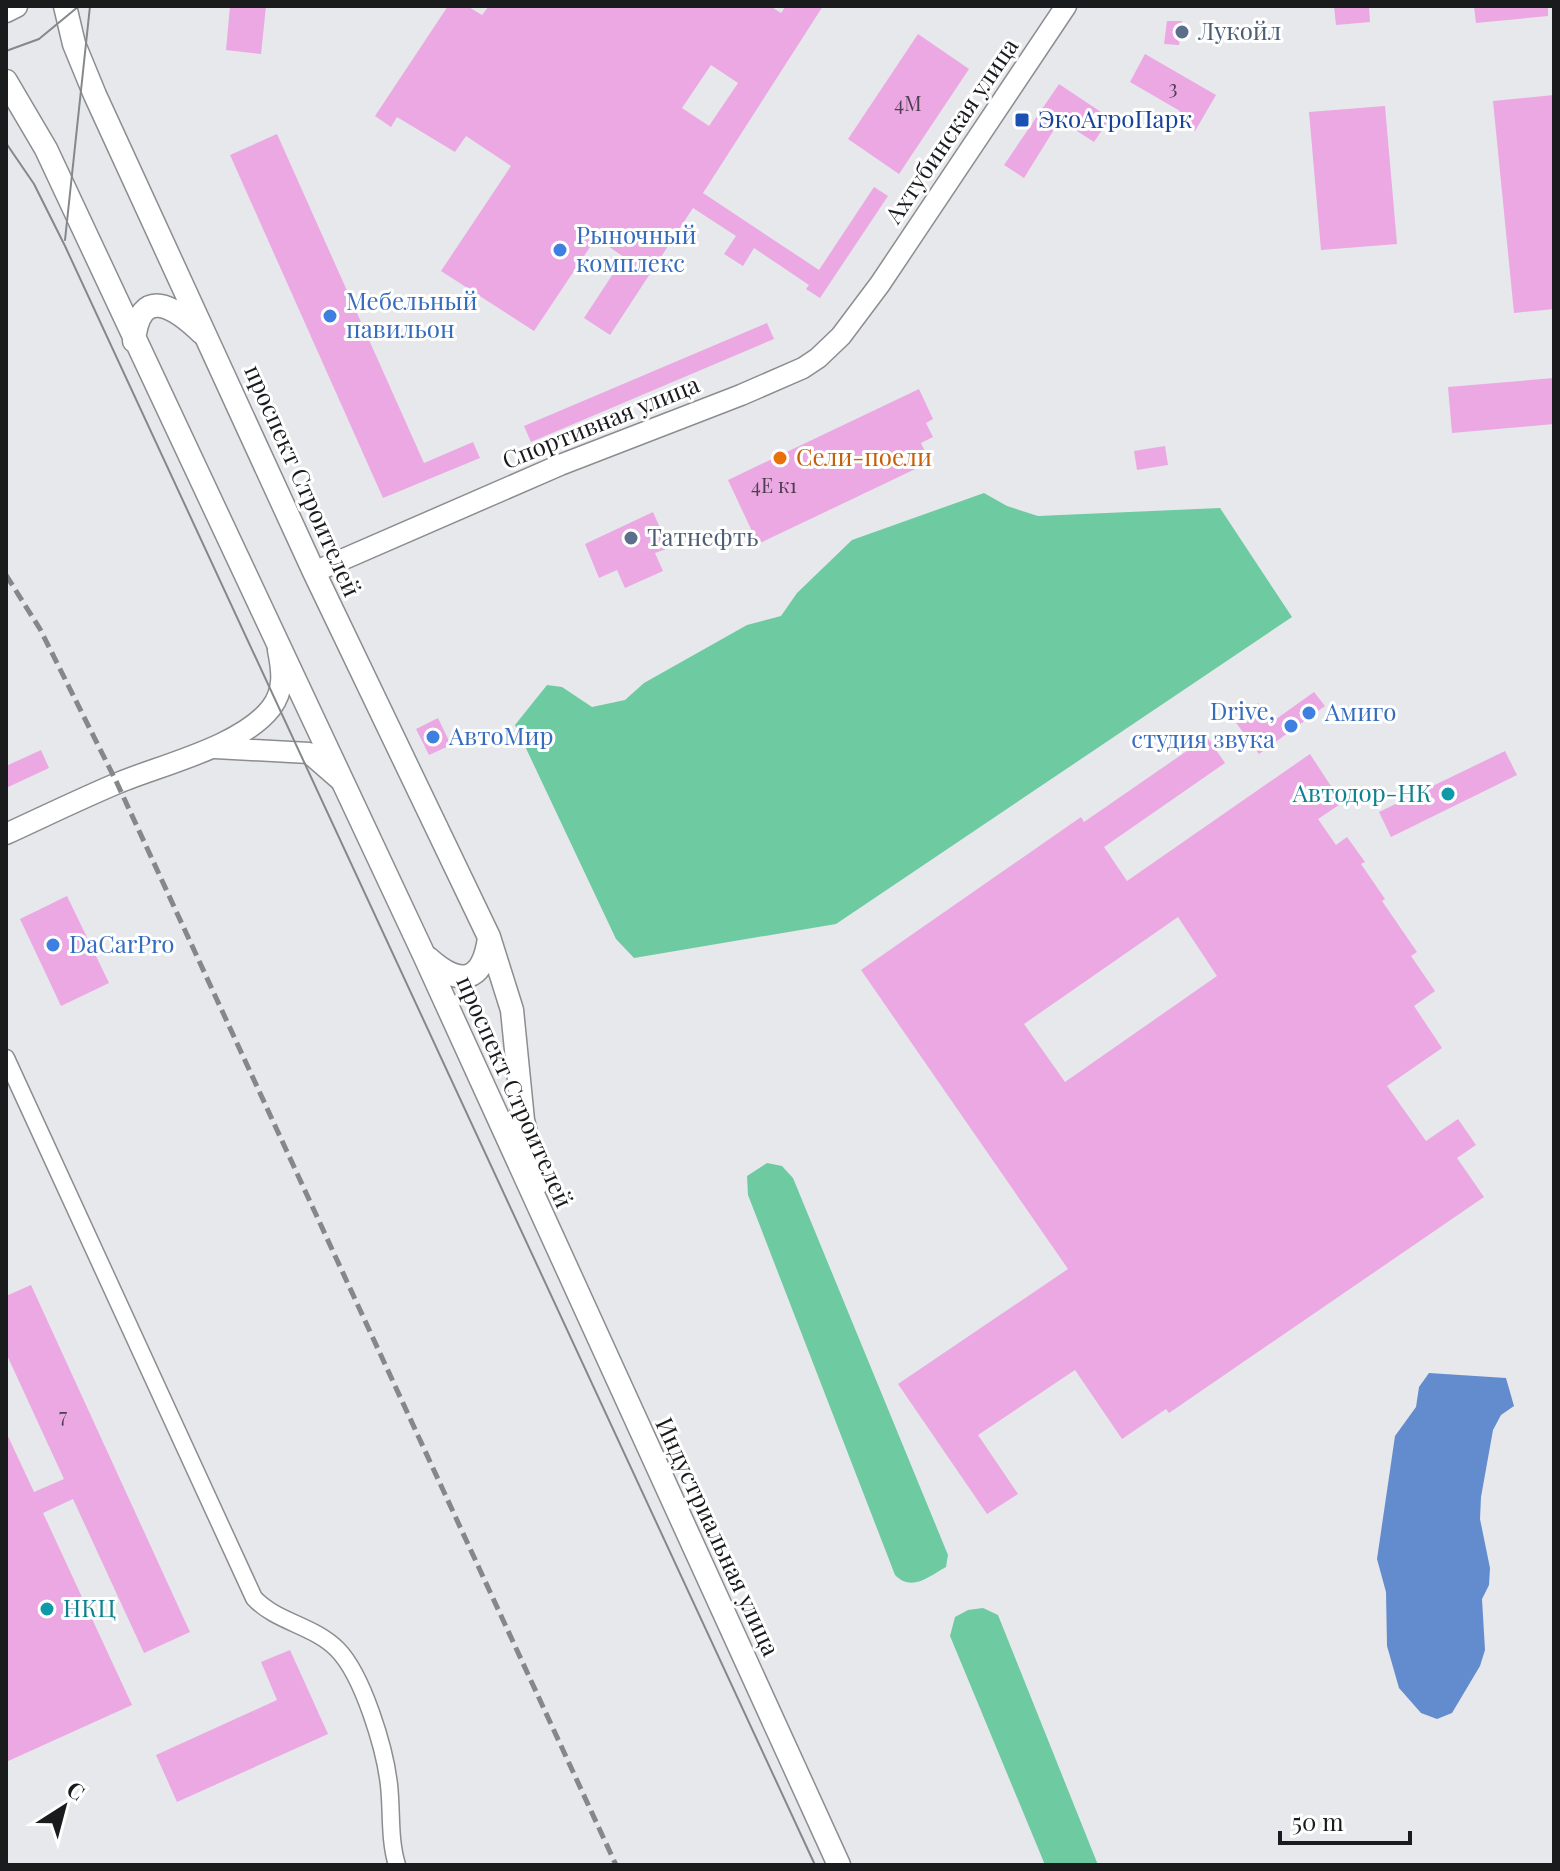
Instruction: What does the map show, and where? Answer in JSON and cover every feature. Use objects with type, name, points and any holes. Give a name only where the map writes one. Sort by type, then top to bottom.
[{"type":"main road","points":[[6,11],[16,6]]},
{"type":"main road","name":"проспект Строителей","points":[[65,6],[70,31],[90,85],[314,572],[489,937],[512,1010],[523,1120],[549,1231]]},
{"type":"main road","name":"проспект Строителей","points":[[6,81],[46,149],[424,955],[549,1231]]},
{"type":"main road","points":[[134,341],[136,322],[144,311],[165,305],[179,311],[209,339]]},
{"type":"main road","points":[[424,955],[444,973],[470,975],[480,971],[486,959],[489,937]]},
{"type":"main road","name":"Индустриальная улица","points":[[549,1231],[839,1865]]},
{"type":"street","name":"Ахтубинская улица","points":[[880,284],[1066,6]]},
{"type":"street","name":"Спортивная улица","points":[[314,572],[560,465],[803,368],[841,336],[880,284]]},
{"type":"street","points":[[6,834],[105,788],[211,748],[271,709],[281,687],[277,644]]},
{"type":"street","points":[[211,748],[260,747],[309,753],[344,783]]},
{"type":"street","points":[[6,1058],[254,1598],[265,1610],[308,1628],[335,1647],[349,1664],[381,1748],[389,1783],[397,1865]]},
{"type":"green space","points":[[984,493],[1007,506],[1038,516],[1220,508],[1292,617],[836,924],[634,958],[616,939],[515,725],[547,685],[562,687],[592,707],[625,700],[644,683],[747,625],[781,616],[797,593],[852,540]]},
{"type":"green space","points":[[767,1163],[782,1166],[793,1178],[948,1555],[946,1567],[920,1581],[908,1582],[895,1575],[748,1195],[747,1176]]},
{"type":"green space","points":[[983,1608],[998,1615],[1098,1865],[1045,1865],[950,1636],[955,1617],[968,1610]]},
{"type":"water","points":[[1429,1373],[1506,1378],[1514,1406],[1501,1415],[1493,1430],[1481,1497],[1480,1519],[1490,1568],[1489,1585],[1482,1599],[1485,1650],[1480,1666],[1452,1713],[1437,1719],[1421,1713],[1399,1688],[1387,1646],[1386,1592],[1377,1559],[1395,1436],[1416,1407],[1419,1387]]},
{"type":"building","points":[[230,6],[266,6],[261,54],[226,50]]},
{"type":"building","points":[[448,6],[467,6],[482,15],[489,6],[770,6],[781,13],[786,6],[823,6],[703,193],[819,270],[874,187],[888,196],[820,298],[806,289],[809,285],[754,248],[743,266],[724,254],[736,236],[693,208],[610,335],[584,318],[624,257],[596,238],[534,331],[441,271],[511,166],[466,136],[455,152],[397,117],[391,127],[375,116]],"holes":[[[711,65],[738,83],[709,126],[682,108]]]},
{"type":"building","points":[[1334,6],[1369,6],[1370,22],[1336,25]]},
{"type":"building","points":[[1474,6],[1548,6],[1548,16],[1476,23]]},
{"type":"building","points":[[1167,21],[1182,21],[1179,45],[1164,44]]},
{"type":"building","points":[[918,34],[969,69],[899,174],[848,139]]},
{"type":"building","points":[[1145,54],[1216,95],[1195,131],[1175,119],[1180,111],[1130,82]]},
{"type":"building","points":[[1059,84],[1110,118],[1094,142],[1060,120],[1024,178],[1004,165]]},
{"type":"building","points":[[1554,95],[1554,309],[1514,313],[1493,101]]},
{"type":"building","points":[[1385,106],[1397,244],[1321,250],[1309,112]]},
{"type":"building","name":"Мебельный павильон","points":[[277,134],[424,463],[473,442],[480,458],[383,498],[230,155]]},
{"type":"building","points":[[767,323],[774,339],[531,442],[524,426]]},
{"type":"building","points":[[1554,378],[1554,424],[1452,433],[1448,387]]},
{"type":"building","points":[[919,389],[933,419],[926,423],[933,437],[921,443],[930,462],[758,544],[728,480]]},
{"type":"building","points":[[1165,446],[1168,465],[1137,470],[1134,451]]},
{"type":"building","points":[[653,512],[669,548],[655,553],[663,571],[625,588],[617,570],[599,578],[585,544]]},
{"type":"building","points":[[1314,692],[1325,706],[1259,754],[1234,720],[1258,703],[1272,722]]},
{"type":"building","name":"АвтоМир","points":[[438,718],[451,745],[429,755],[416,729]]},
{"type":"building","points":[[1207,737],[1225,763],[1104,847],[1127,881],[1310,754],[1342,803],[1318,819],[1336,845],[1347,837],[1365,862],[1361,864],[1417,952],[1411,956],[1435,991],[1414,1006],[1442,1048],[1387,1086],[1426,1141],[1458,1119],[1476,1145],[1457,1158],[1484,1197],[1169,1413],[1166,1409],[1122,1439],[1075,1370],[978,1435],[1018,1494],[987,1514],[898,1384],[1068,1269],[861,970],[1081,817],[1084,822]],"holes":[[[1178,917],[1217,976],[1065,1082],[1024,1024]]]},
{"type":"building","points":[[41,750],[49,768],[6,788],[6,766]]},
{"type":"building","name":"Автодор-НК","points":[[1505,751],[1517,775],[1391,837],[1379,812]]},
{"type":"building","points":[[67,896],[109,983],[61,1006],[20,919]]},
{"type":"building","points":[[31,1285],[190,1632],[144,1653],[73,1499],[43,1513],[132,1705],[6,1762],[6,1432],[34,1492],[64,1479],[6,1353],[6,1296]]},
{"type":"building","points":[[290,1650],[328,1734],[177,1802],[156,1755],[277,1700],[261,1662]]},
{"type":"tram line","points":[[6,51],[39,39],[79,6]]},
{"type":"tram line","points":[[65,240],[90,6]]},
{"type":"tram line","points":[[6,143],[34,184],[65,246],[815,1865]]},
{"type":"railway","points":[[6,575],[40,629],[117,783],[616,1865]]},
{"type":"place","name":"Лукойл","points":[[1182,32]]},
{"type":"place","name":"ЭкоАгроПарк","points":[[1022,120]]},
{"type":"place","name":"Рыночный комплекс","points":[[560,250]]},
{"type":"place","name":"Мебельный павильон","points":[[330,316]]},
{"type":"place","name":"Сели-поели","points":[[780,458]]},
{"type":"place","name":"Татнефть","points":[[631,538]]},
{"type":"place","name":"Амиго","points":[[1309,713]]},
{"type":"place","name":"Drive, студия звука","points":[[1291,726]]},
{"type":"place","name":"АвтоМир","points":[[433,737]]},
{"type":"place","name":"Автодор-НК","points":[[1448,794]]},
{"type":"place","name":"DaCarPro","points":[[53,945]]},
{"type":"place","name":"НКЦ","points":[[47,1609]]}]
